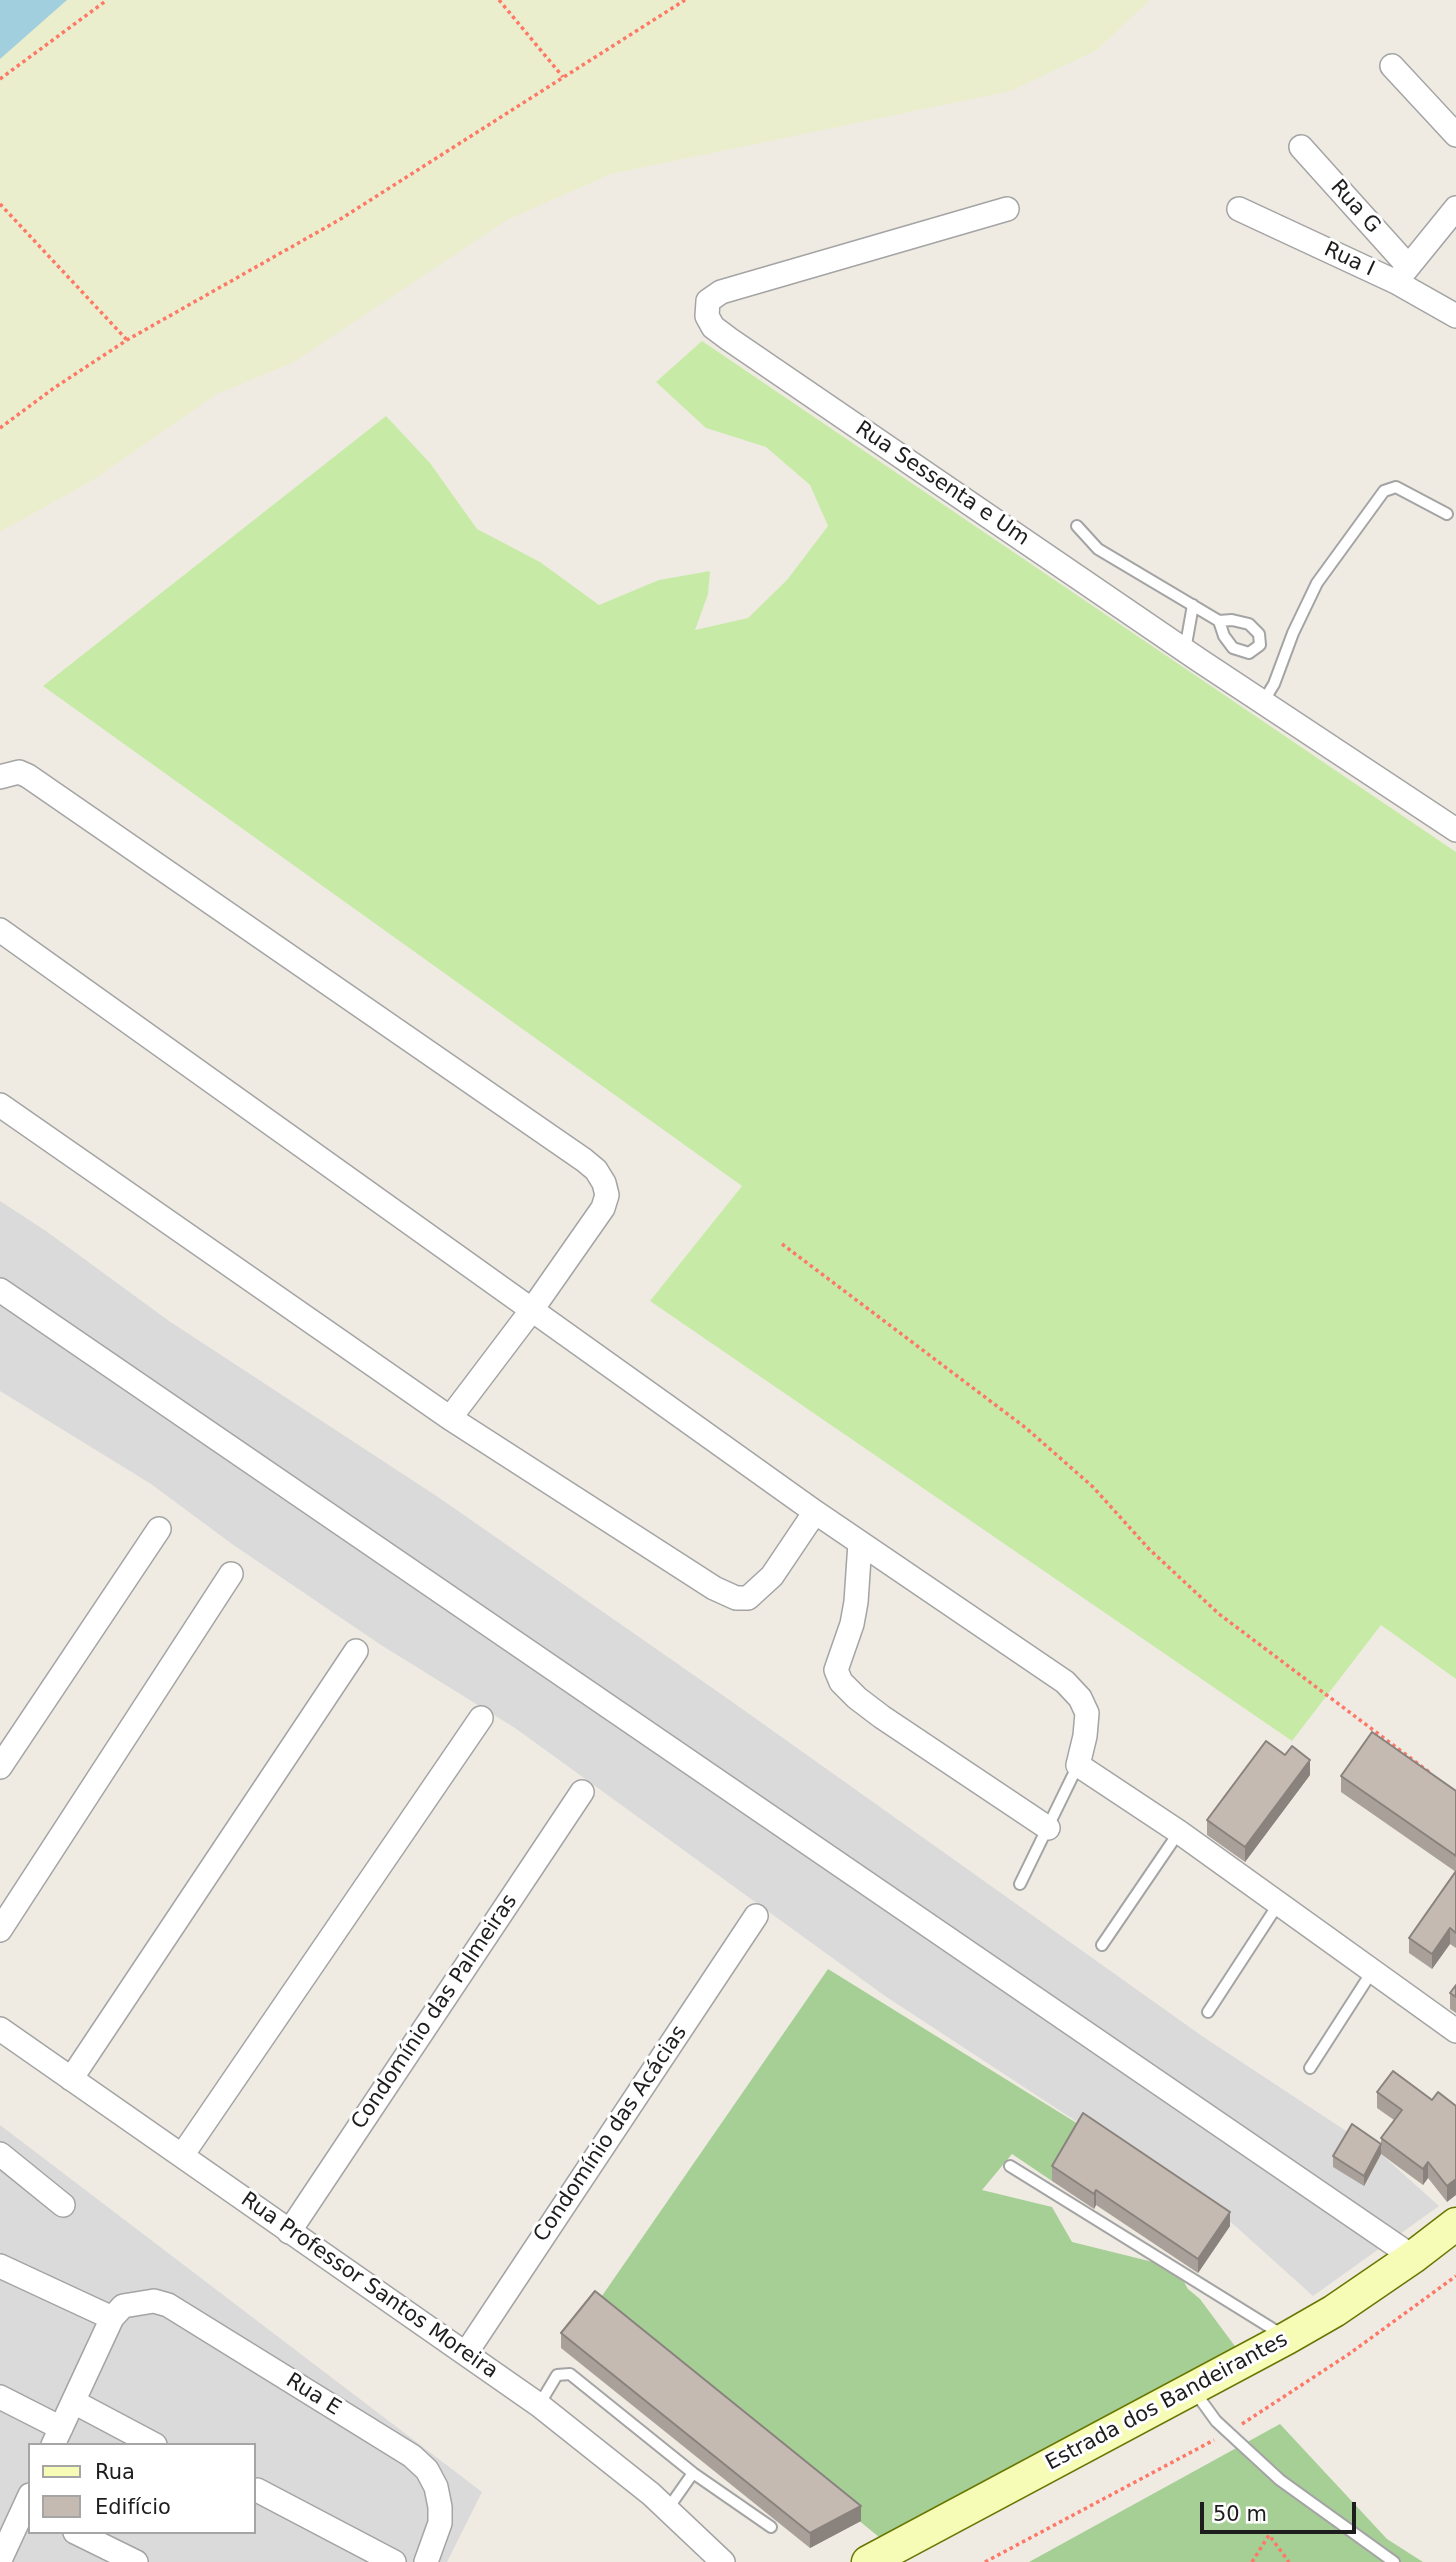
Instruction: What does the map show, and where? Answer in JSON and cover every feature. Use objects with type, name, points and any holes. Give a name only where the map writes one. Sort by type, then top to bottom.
[{"type":"main road","name":"Estrada dos Bandeirantes","points":[[868,2562],[1243,2363],[1334,2311],[1456,2224]]},
{"type":"street","points":[[1392,66],[1456,135]]},
{"type":"street","name":"Rua G","points":[[1301,147],[1402,274]]},
{"type":"street","points":[[1402,274],[1456,208]]},
{"type":"street","name":"Rua Sessenta e Um","points":[[1007,209],[721,292],[708,301],[707,316],[713,327],[729,339],[1185,650],[1456,830]]},
{"type":"street","name":"Rua I","points":[[1239,209],[1402,274],[1456,317]]},
{"type":"street","points":[[0,776],[19,772],[29,776],[596,1170],[607,1195],[603,1208],[531,1311],[450,1418]]},
{"type":"street","points":[[0,930],[815,1512],[1065,1682],[1080,1698],[1087,1713],[1078,1765],[1180,1832],[1456,2031]]},
{"type":"street","points":[[0,1105],[450,1418],[714,1588],[736,1598],[748,1598],[772,1576],[815,1512]]},
{"type":"street","points":[[0,1290],[1413,2257]]},
{"type":"street","points":[[0,1767],[159,1529]]},
{"type":"street","points":[[860,1543],[852,1624],[836,1670],[841,1682],[882,1717],[1048,1828]]},
{"type":"street","points":[[0,1930],[231,1574]]},
{"type":"street","points":[[71,2079],[356,1651]]},
{"type":"street","points":[[183,2154],[481,1718]]},
{"type":"street","name":"Condomínio das Palmeiras","points":[[289,2232],[582,1792]]},
{"type":"street","name":"Condomínio das Acácias","points":[[466,2353],[755,1916]]},
{"type":"street","name":"Rua Professor Santos Moreira","points":[[0,2029],[538,2404],[667,2510],[723,2562]]},
{"type":"street","points":[[0,2154],[64,2205]]},
{"type":"street","points":[[0,2266],[112,2318],[57,2436],[0,2398]]},
{"type":"street","name":"Rua E","points":[[112,2318],[123,2306],[131,2304],[154,2301],[169,2305],[412,2456],[427,2470],[436,2487],[440,2507],[440,2523],[426,2562]]},
{"type":"street","points":[[74,2402],[151,2443]]},
{"type":"street","points":[[257,2490],[394,2562]]},
{"type":"street","points":[[0,2560],[28,2504]]},
{"type":"street","points":[[79,2534],[136,2562]]},
{"type":"lane","points":[[1263,702],[1274,684],[1293,634],[1317,583],[1381,494],[1388,488],[1396,487],[1447,514]]},
{"type":"lane","points":[[1077,526],[1098,549],[1219,621]]},
{"type":"lane","points":[[1185,650],[1193,605]]},
{"type":"lane","points":[[1020,1884],[1078,1765]]},
{"type":"lane","points":[[1101,1945],[1180,1832]]},
{"type":"lane","points":[[1208,2012],[1279,1903]]},
{"type":"lane","points":[[1310,2067],[1373,1970]]},
{"type":"lane","points":[[1010,2166],[1287,2338]]},
{"type":"lane","points":[[538,2404],[557,2375],[570,2374],[694,2473],[771,2527]]},
{"type":"lane","points":[[1192,2388],[1216,2421],[1280,2480],[1394,2562]]},
{"type":"lane","points":[[667,2510],[694,2473]]},
{"type":"path","points":[[0,79],[107,0]]},
{"type":"path","points":[[499,0],[563,77]]},
{"type":"path","points":[[0,428],[54,388],[127,340],[339,220],[685,0]]},
{"type":"path","points":[[0,204],[127,340]]},
{"type":"path","points":[[782,1244],[1026,1427],[1093,1488],[1149,1549],[1219,1614],[1435,1777]]},
{"type":"path","points":[[1252,2562],[1269,2535],[1289,2562]]},
{"type":"shaded area","points":[[0,1201],[46,1231],[169,1321],[438,1497],[731,1701],[1202,2036],[1381,2154],[1439,2206],[1313,2296],[1233,2224],[885,1996],[515,1728],[381,1645],[232,1544],[151,1484],[0,1391]]},
{"type":"shaded area","points":[[0,2125],[482,2492],[447,2562],[0,2562]]},
{"type":"green space","points":[[0,0],[1150,0],[1097,50],[1011,91],[611,174],[507,220],[294,362],[217,394],[93,480],[0,532]]},
{"type":"green space","points":[[702,341],[1456,852],[1456,1679],[1381,1625],[1292,1741],[650,1301],[742,1186],[43,686],[386,416],[430,463],[477,529],[540,562],[599,605],[659,580],[710,571],[708,594],[695,630],[748,618],[787,580],[828,526],[810,485],[766,447],[706,428],[656,382]]},
{"type":"green space","points":[[828,1969],[1083,2127],[1052,2181],[1012,2154],[982,2190],[1052,2207],[1072,2242],[1157,2263],[1184,2282],[1200,2299],[1240,2353],[879,2537],[595,2306]]},
{"type":"green space","points":[[1280,2424],[1387,2539],[1423,2562],[1029,2562]]},
{"type":"water","points":[[0,0],[67,0],[0,59]]},
{"type":"building","points":[[1372,1732],[1456,1791],[1456,1856],[1341,1776]]},
{"type":"building","points":[[1266,1741],[1285,1755],[1292,1746],[1310,1760],[1245,1847],[1207,1820]]},
{"type":"building","points":[[1456,1871],[1456,1933],[1450,1928],[1432,1954],[1409,1938]]},
{"type":"building","points":[[1456,1985],[1456,1997],[1450,1993]]},
{"type":"building","points":[[1393,2071],[1432,2100],[1438,2092],[1456,2106],[1456,2179],[1447,2186],[1428,2162],[1423,2169],[1381,2138],[1402,2110],[1377,2092]]},
{"type":"building","points":[[1083,2113],[1230,2212],[1198,2259],[1096,2190],[1094,2194],[1052,2166]]},
{"type":"building","points":[[1352,2124],[1381,2144],[1364,2176],[1333,2156]]},
{"type":"building","points":[[595,2291],[861,2506],[810,2533],[561,2333]]}]
